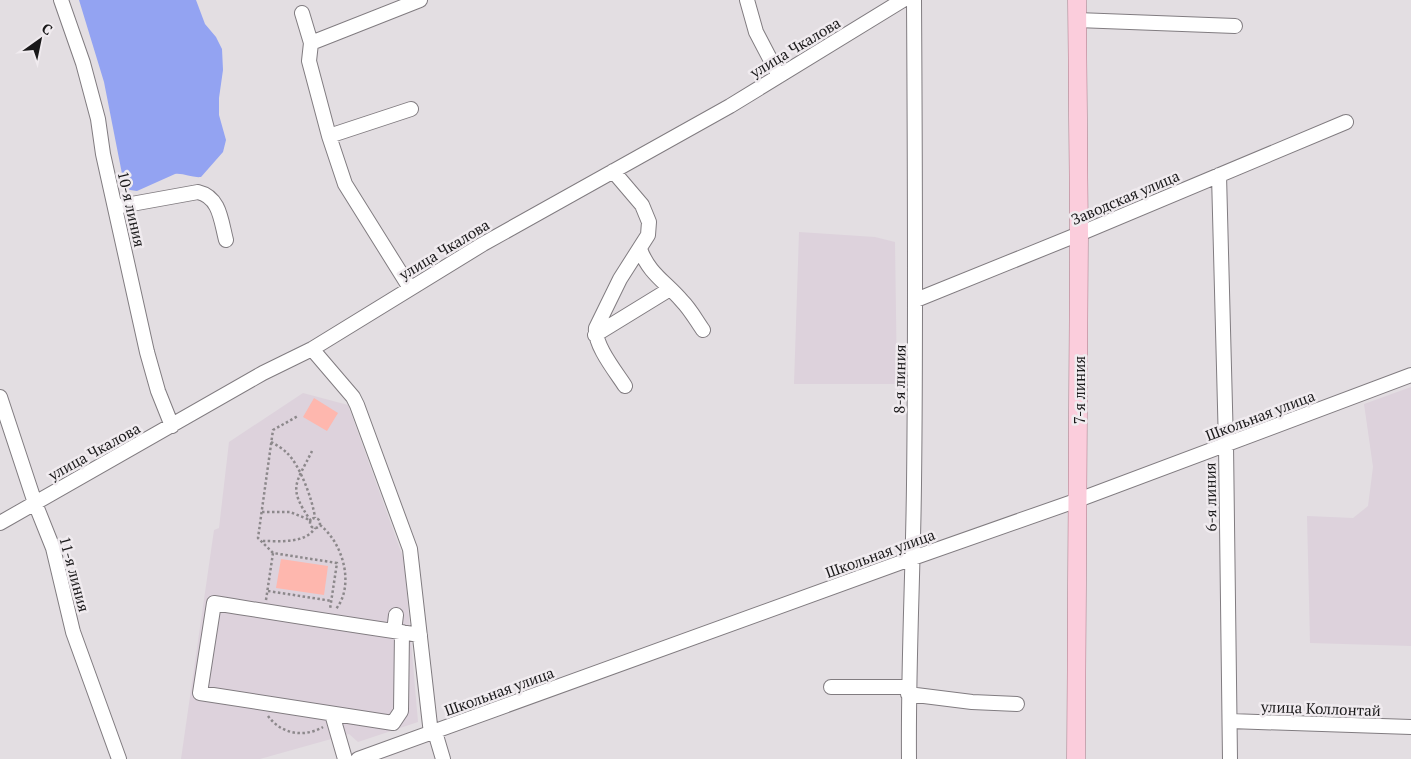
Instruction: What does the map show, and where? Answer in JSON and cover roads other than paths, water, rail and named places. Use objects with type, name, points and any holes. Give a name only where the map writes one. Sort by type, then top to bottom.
[{"type":"main road","name":"7-я линия","points":[[1076,759],[1079,234],[1077,0]]},
{"type":"street","name":"10-я линия","points":[[62,0],[86,72],[98,119],[103,154],[147,352],[158,391],[172,426]]},
{"type":"street","points":[[312,43],[420,0]]},
{"type":"street","points":[[747,0],[756,32],[779,76]]},
{"type":"street","name":"улица Чкалова","points":[[0,523],[263,373],[312,349],[483,244],[722,110],[903,0]]},
{"type":"street","name":"8-я линия","points":[[908,759],[916,300],[914,0]]},
{"type":"street","points":[[302,13],[312,43],[309,61],[329,136],[345,184],[410,288]]},
{"type":"street","points":[[1077,20],[1235,26]]},
{"type":"street","points":[[329,136],[411,109]]},
{"type":"street","name":"Заводская улица","points":[[916,300],[1346,122]]},
{"type":"street","points":[[613,171],[642,205],[649,222],[648,235],[620,280],[596,328],[595,334],[600,346],[625,386]]},
{"type":"street","name":"6-я линия","points":[[1219,175],[1226,445],[1230,759]]},
{"type":"street","points":[[116,207],[198,192],[208,194],[216,204],[226,240]]},
{"type":"street","points":[[640,249],[644,261],[656,276],[682,301],[703,330]]},
{"type":"street","points":[[595,334],[670,289]]},
{"type":"street","points":[[312,349],[358,405],[410,549],[433,733],[443,759]]},
{"type":"street","name":"Школьная улица","points":[[358,759],[1078,500],[1411,375]]},
{"type":"street","name":"11-я линия","points":[[0,397],[35,503],[53,548],[73,632],[119,759]]},
{"type":"street","points":[[396,615],[398,632],[401,711],[393,723],[332,716],[200,693],[214,603],[329,619],[398,632],[420,635]]},
{"type":"street","points":[[831,687],[908,691],[972,702],[1017,704]]},
{"type":"street","points":[[332,716],[345,759]]},
{"type":"street","name":"улица Коллонтай","points":[[1230,721],[1411,727]]},
{"type":"water","points":[[79,0],[196,0],[205,24],[216,37],[222,49],[223,70],[219,98],[219,115],[226,140],[223,152],[201,177],[175,174],[137,191],[130,190],[124,184],[104,82]]}]
